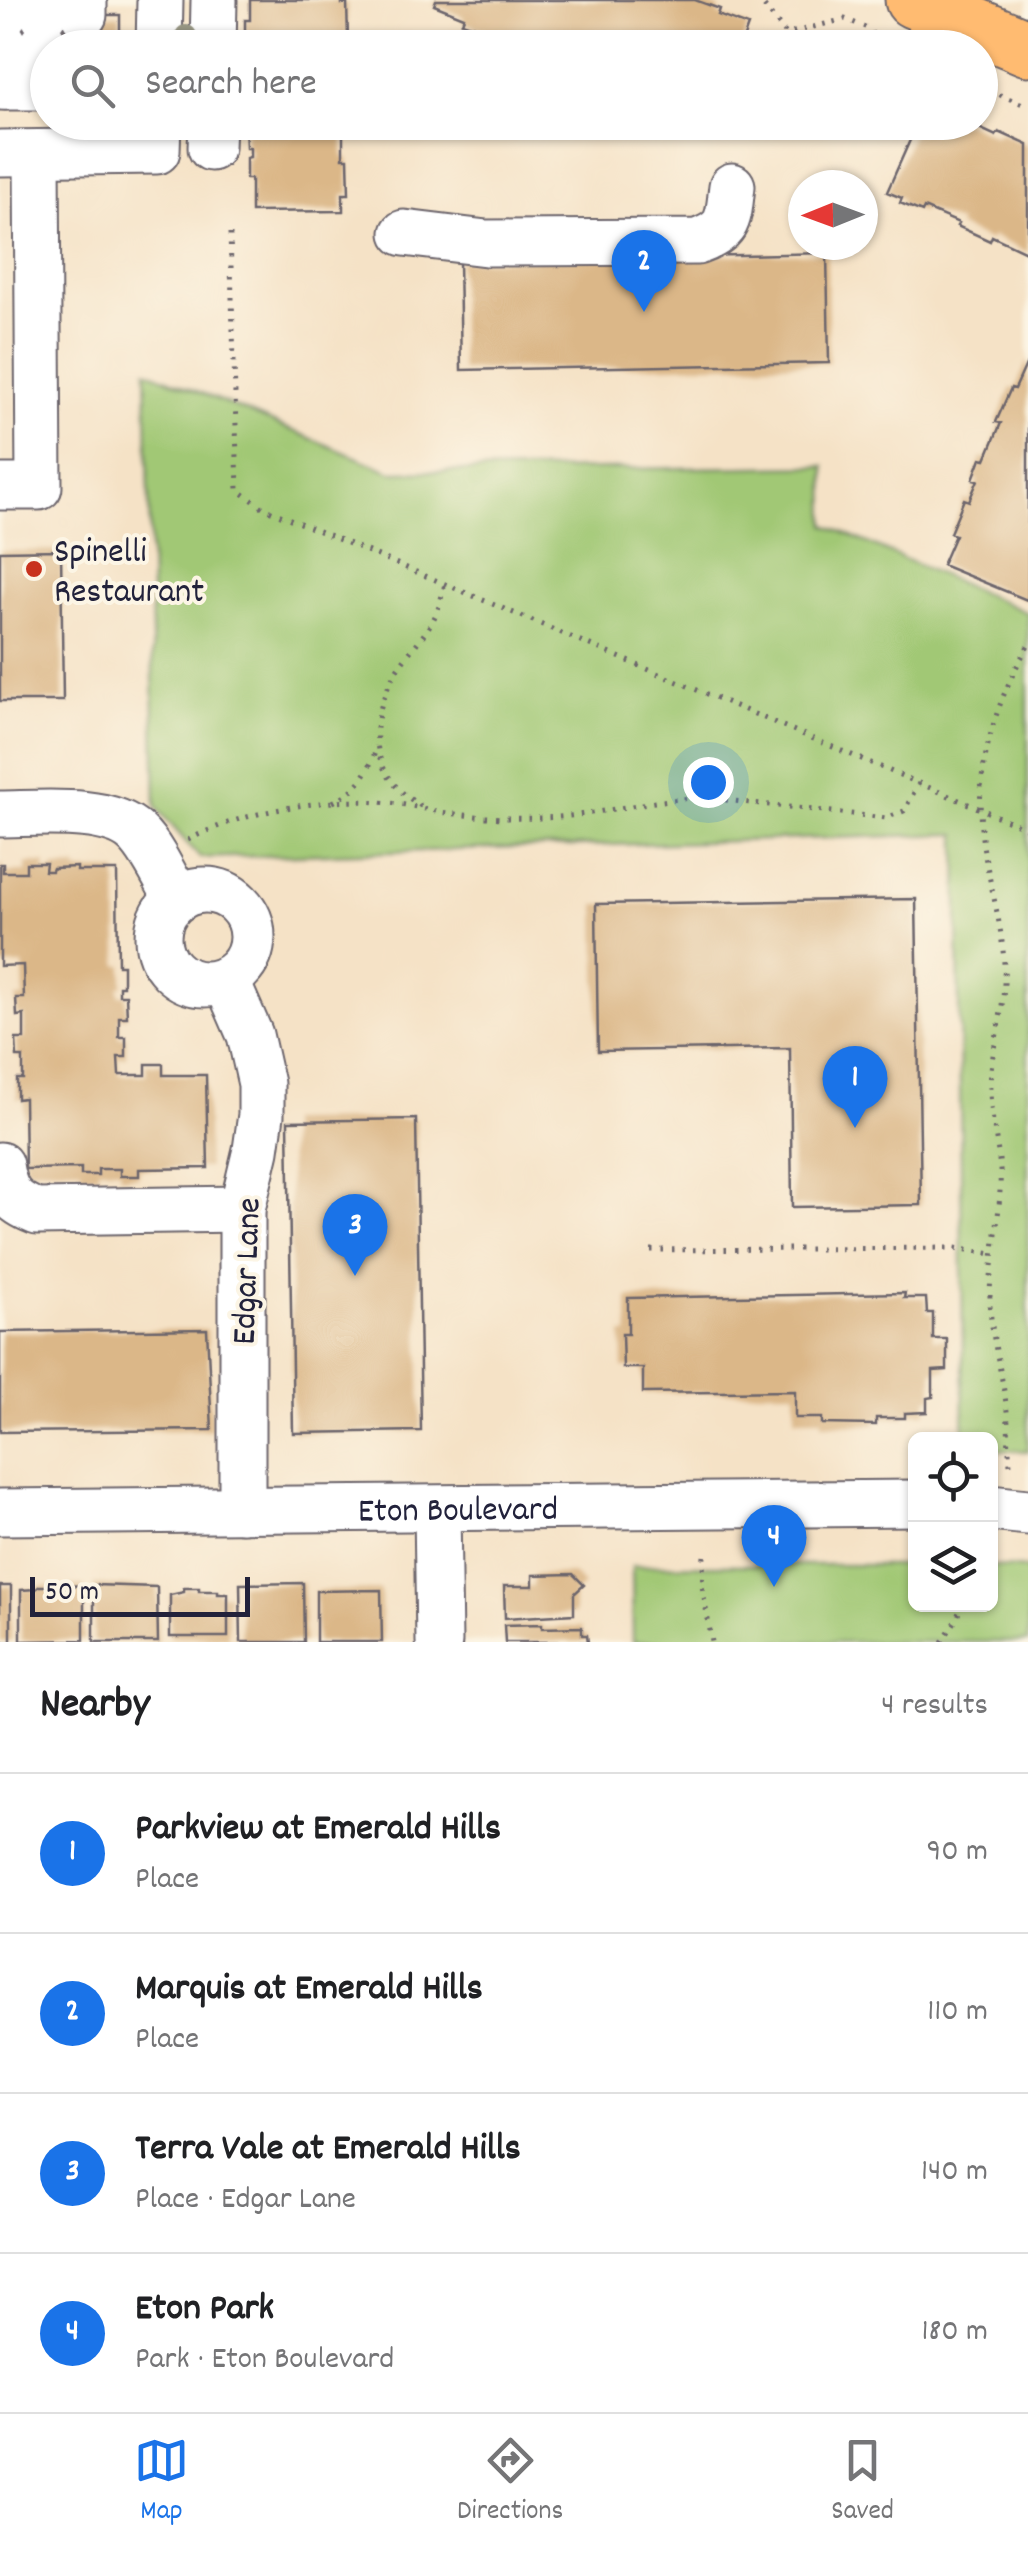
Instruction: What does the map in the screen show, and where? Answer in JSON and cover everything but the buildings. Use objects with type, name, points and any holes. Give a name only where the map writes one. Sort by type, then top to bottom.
[{"type":"main road","points":[[913,0],[985,30]]},
{"type":"main road","points":[[998,35],[1028,48]]},
{"type":"street","points":[[159,30],[160,0]]},
{"type":"street","points":[[213,30],[214,0]]},
{"type":"street","points":[[0,487],[40,486],[18,154],[133,140]]},
{"type":"street","points":[[404,233],[486,242],[697,242],[716,236],[728,220],[732,186]]},
{"type":"street","points":[[0,814],[79,814],[120,823],[136,833],[177,899]]},
{"type":"street","points":[[206,890],[222,893],[245,913],[251,927],[248,958],[226,980],[196,984],[181,978],[160,955],[160,924],[177,899],[206,890]]},
{"type":"street","name":"Edgar Lane","points":[[226,980],[250,1034],[261,1084],[256,1150],[242,1210],[242,1510]]},
{"type":"street","points":[[0,1165],[2,1184],[10,1196],[38,1212],[242,1210]]},
{"type":"street","name":"Eton Boulevard","points":[[0,1512],[908,1503]]},
{"type":"street","points":[[437,1509],[438,1642]]},
{"type":"street","points":[[998,1509],[1028,1512]]},
{"type":"path","points":[[756,0],[783,30]]},
{"type":"path","points":[[802,30],[845,19],[870,30]]},
{"type":"path","points":[[998,94],[1028,106]]},
{"type":"path","points":[[230,234],[238,490],[264,508],[1028,829]]},
{"type":"path","points":[[428,809],[405,796],[387,779],[379,757],[377,730],[393,676],[436,614],[445,584]]},
{"type":"path","points":[[1010,1464],[1007,1409],[990,1304],[1000,1172],[990,1087],[1004,967],[1002,934],[979,808],[994,721],[1028,646]]},
{"type":"path","points":[[331,803],[351,792],[366,775],[378,742]]},
{"type":"path","points":[[186,841],[254,816],[331,803],[387,802],[496,818],[543,818],[683,798],[886,818],[904,811],[919,782]]},
{"type":"path","points":[[652,1250],[955,1248],[993,1254]]},
{"type":"path","points":[[704,1556],[702,1586],[712,1642]]},
{"type":"path","points":[[942,1642],[959,1612]]},
{"type":"green space","points":[[146,370],[392,472],[825,466],[826,525],[1028,613],[1028,1451],[998,1450],[998,1432],[964,1432],[957,834],[200,858],[156,807]]},
{"type":"green space","points":[[908,1565],[908,1612],[998,1612],[998,1567],[1028,1569],[1028,1642],[633,1642],[632,1566]]},
{"type":"place","name":"Marquis at Emerald Hills","points":[[644,312]]},
{"type":"place","name":"Spinelli Restaurant","points":[[34,569]]},
{"type":"place","name":"Parkview at Emerald Hills","points":[[855,1128]]},
{"type":"place","name":"Terra Vale at Emerald Hills","points":[[355,1276]]},
{"type":"place","name":"Eton Park","points":[[774,1587]]}]
